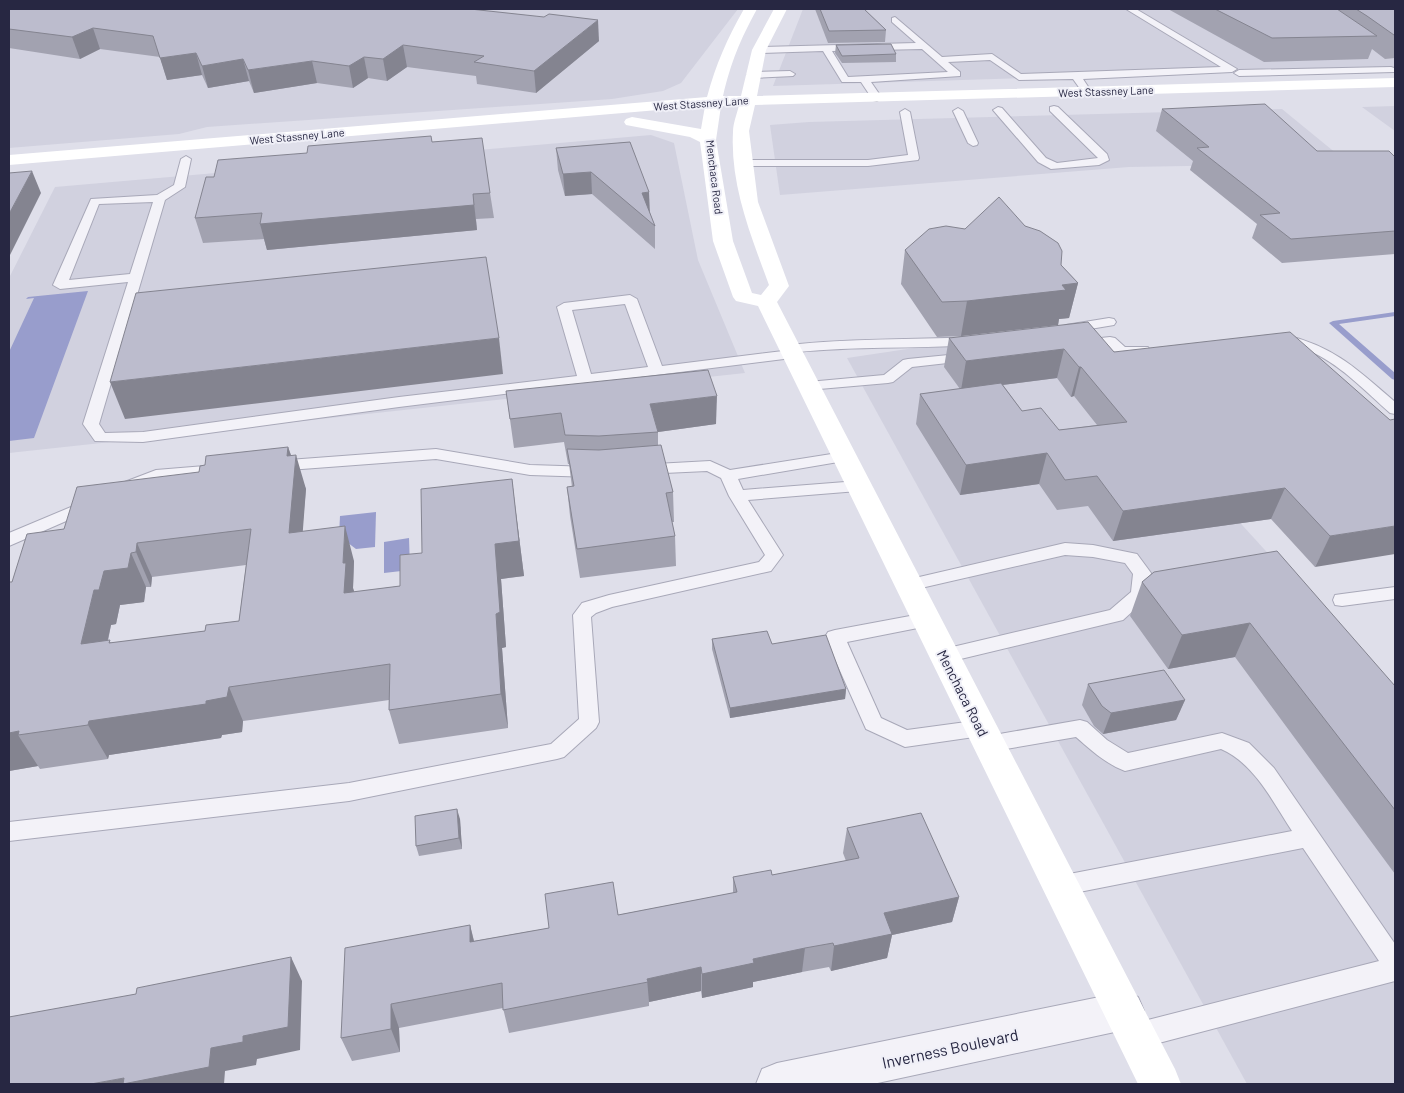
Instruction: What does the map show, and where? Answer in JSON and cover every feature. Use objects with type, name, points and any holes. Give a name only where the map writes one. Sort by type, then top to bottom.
[{"type":"main road","name":"Menchaca Road","points":[[750,9],[731,44],[723,65],[712,108],[708,140],[723,241],[744,297],[766,302],[1160,1084]]},
{"type":"main road","points":[[766,302],[779,286],[749,202],[743,163],[741,131],[745,106],[759,50],[780,9]]},
{"type":"main road","points":[[703,80],[723,65]]},
{"type":"main road","name":"West Stassney Lane","points":[[9,174],[186,159],[712,108],[877,98],[1294,86],[1394,78]]},
{"type":"main road","points":[[1294,86],[1312,100]]},
{"type":"main road","points":[[632,115],[688,89]]},
{"type":"main road","points":[[1052,92],[1054,109]]},
{"type":"main road","name":"West Stassney Lane","points":[[745,106],[905,112],[1017,110]]},
{"type":"main road","name":"West Stassney Lane","points":[[1036,109],[1072,108]]},
{"type":"main road","points":[[632,115],[695,133],[708,140]]},
{"type":"main road","name":"West Stassney Lane","points":[[9,160],[199,144],[632,115]]},
{"type":"main road","points":[[186,159],[199,144]]},
{"type":"street","name":"Inverness Boulevard","points":[[777,1084],[1130,1023]]},
{"type":"lane","points":[[1130,9],[1260,86]]},
{"type":"lane","points":[[826,48],[845,80],[957,74],[895,20]]},
{"type":"lane","points":[[759,50],[924,46]]},
{"type":"lane","points":[[940,60],[992,57],[1019,77],[1235,71],[1394,78]]},
{"type":"lane","points":[[1376,59],[1394,78]]},
{"type":"lane","points":[[752,75],[790,74]]},
{"type":"lane","points":[[1076,76],[1086,91]]},
{"type":"lane","points":[[864,79],[877,98]]},
{"type":"lane","points":[[998,110],[1042,160],[1048,164],[1055,167],[1104,160],[1103,156],[1054,109]]},
{"type":"lane","points":[[970,111],[974,143]]},
{"type":"lane","points":[[743,163],[868,162],[914,158],[905,112]]},
{"type":"lane","points":[[136,276],[60,285],[95,201],[160,198],[179,187],[186,159]]},
{"type":"lane","points":[[160,198],[91,424],[101,438],[143,437],[398,402],[657,371],[836,344],[922,344],[980,340]]},
{"type":"lane","points":[[585,380],[564,306],[630,299],[657,371]]},
{"type":"lane","points":[[1056,331],[1109,322]]},
{"type":"lane","points":[[1271,335],[1318,350],[1333,358],[1349,369],[1395,410]]},
{"type":"lane","points":[[1072,345],[1110,341],[1122,352],[1159,348]]},
{"type":"lane","points":[[808,386],[888,379],[908,363],[985,355]]},
{"type":"lane","points":[[262,467],[436,454],[530,470],[610,471]]},
{"type":"lane","points":[[628,470],[692,465],[710,466],[728,475],[844,457]]},
{"type":"lane","points":[[9,540],[156,475],[233,469]]},
{"type":"lane","points":[[9,832],[349,792],[557,751],[589,722],[582,615],[589,608],[609,601],[765,566],[772,560],[774,555],[737,496],[728,475]]},
{"type":"lane","points":[[737,496],[858,486]]},
{"type":"lane","points":[[908,585],[1065,549],[1093,551],[1130,558],[1142,573],[1140,594],[1116,615],[944,656]]},
{"type":"lane","points":[[1342,600],[1395,593]]},
{"type":"lane","points":[[926,620],[835,637],[873,723],[905,739],[984,736],[1080,728],[1100,746],[1125,762],[1222,741],[1242,749],[1266,774],[1395,964]]},
{"type":"lane","points":[[1059,886],[1309,837]]},
{"type":"lane","points":[[1130,1023],[1395,969]]},
{"type":"shaded area","points":[[9,9],[738,9],[681,83],[663,91],[612,99],[207,127],[179,134],[9,148]]},
{"type":"shaded area","points":[[803,9],[1298,9],[1395,59],[1395,72],[1253,71],[773,86]]},
{"type":"shaded area","points":[[1395,106],[1395,131],[1362,107]]},
{"type":"shaded area","points":[[1282,109],[1348,163],[1129,167],[780,195],[770,125],[809,122]]},
{"type":"shaded area","points":[[651,135],[674,143],[698,260],[745,373],[9,453],[9,278],[55,187]]},
{"type":"shaded area","points":[[1061,326],[1395,693],[1395,1084],[1247,1084],[847,358]]},
{"type":"water","points":[[88,291],[34,438],[9,441],[9,352],[34,298],[26,299],[28,297]]},
{"type":"water","points":[[376,512],[375,547],[356,549],[339,536],[340,516]]},
{"type":"water","points":[[409,538],[410,570],[384,573],[384,542]]},
{"type":"building","points":[[9,9],[470,9],[544,17],[549,14],[598,20],[534,71],[474,62],[484,56],[403,45],[383,59],[364,57],[349,66],[312,61],[248,70],[243,59],[202,66],[196,53],[160,58],[153,36],[93,28],[72,37],[9,29]]},
{"type":"building","points":[[820,9],[864,9],[886,30],[829,31]]},
{"type":"building","points":[[1215,9],[1337,9],[1377,36],[1272,38]]},
{"type":"building","points":[[1356,9],[1395,9],[1395,35],[1394,35]]},
{"type":"building","points":[[891,44],[896,54],[842,56],[836,45]]},
{"type":"building","points":[[1265,104],[1317,151],[1389,151],[1395,157],[1395,231],[1291,239],[1260,215],[1280,213],[1197,148],[1209,147],[1162,109]]},
{"type":"building","points":[[431,136],[432,142],[482,138],[490,193],[473,194],[474,205],[260,224],[262,213],[195,218],[206,177],[214,177],[218,160],[307,153],[308,146]]},
{"type":"building","points":[[630,142],[649,192],[642,193],[655,226],[591,172],[563,174],[556,148]]},
{"type":"building","points":[[32,171],[9,214],[9,173]]},
{"type":"building","points":[[999,197],[1025,226],[1040,231],[1058,243],[1062,251],[1061,265],[1078,283],[1062,285],[1066,290],[942,302],[905,250],[929,229],[946,226],[965,229]]},
{"type":"building","points":[[486,257],[499,338],[110,382],[136,293]]},
{"type":"building","points":[[1088,322],[1114,352],[1290,332],[1390,420],[1395,419],[1395,526],[1330,536],[1285,488],[1123,511],[1097,476],[1065,480],[1047,453],[966,465],[920,394],[1001,383],[1022,411],[1041,408],[1059,430],[1127,422],[1064,349],[966,361],[949,338]]},
{"type":"building","points":[[708,370],[717,396],[650,404],[658,432],[599,436],[565,435],[561,413],[510,419],[506,391]]},
{"type":"building","points":[[661,445],[673,492],[666,493],[675,536],[577,549],[567,487],[574,486],[567,449],[599,450]]},
{"type":"building","points":[[288,447],[287,456],[296,455],[289,533],[345,526],[343,563],[346,563],[344,593],[400,586],[400,555],[422,553],[421,489],[512,479],[519,541],[495,544],[500,612],[496,614],[501,694],[389,710],[390,664],[229,687],[227,697],[206,701],[206,704],[89,721],[88,725],[18,735],[19,731],[9,733],[9,582],[12,582],[27,534],[64,529],[77,487],[199,472],[200,466],[205,465],[206,456]],"holes":[[[251,529],[239,621],[206,625],[205,631],[109,643],[110,640],[81,644],[94,590],[99,590],[104,571],[128,568],[131,553],[136,552],[137,543]]]},
{"type":"building","points":[[1277,551],[1395,686],[1395,810],[1250,623],[1182,635],[1142,582],[1154,572]]},
{"type":"building","points":[[767,631],[772,644],[826,635],[846,689],[730,708],[712,639]]},
{"type":"building","points":[[1164,670],[1185,700],[1111,713],[1102,706],[1088,684]]},
{"type":"building","points":[[457,809],[459,838],[416,846],[415,816]]},
{"type":"building","points":[[921,813],[959,897],[884,913],[892,934],[834,946],[833,943],[805,948],[753,959],[754,963],[702,974],[701,967],[647,979],[648,982],[503,1010],[502,983],[391,1004],[391,1029],[341,1038],[345,948],[470,925],[470,942],[549,928],[545,894],[613,882],[618,915],[737,892],[733,877],[771,870],[772,875],[859,858],[847,828]]},
{"type":"building","points":[[291,957],[288,1027],[243,1036],[243,1042],[211,1048],[209,1067],[123,1084],[124,1078],[91,1084],[9,1084],[9,1017],[136,994],[137,988]]},
{"type":"waterway","points":[[1395,314],[1333,323],[1395,377]]}]
